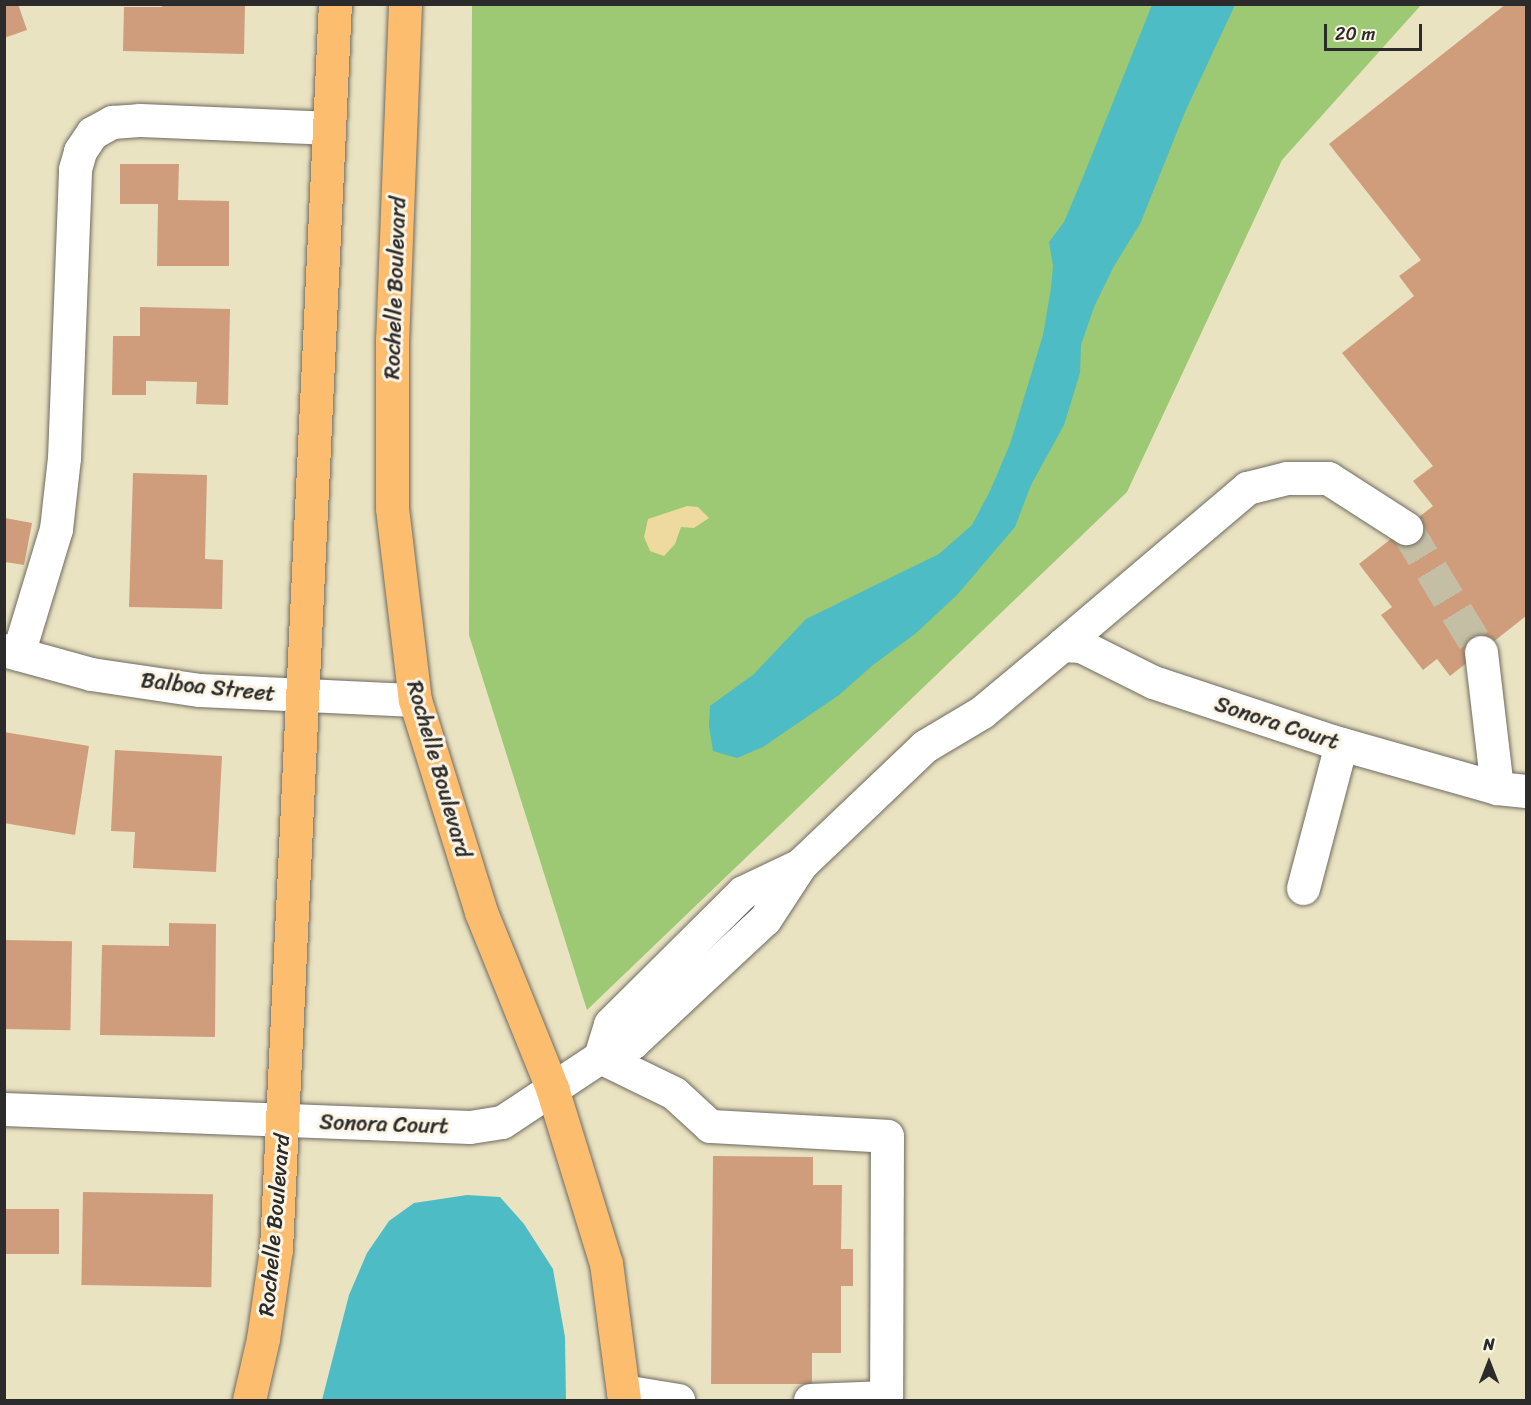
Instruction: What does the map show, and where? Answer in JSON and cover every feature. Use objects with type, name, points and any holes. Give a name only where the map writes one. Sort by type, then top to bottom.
[{"type":"main road","name":"Rochelle Boulevard","points":[[249,1401],[263,1339],[276,1249],[335,4]]},
{"type":"main road","name":"Rochelle Boulevard","points":[[405,4],[392,338],[392,508],[415,700],[481,912],[552,1088],[606,1263],[624,1396]]},
{"type":"street","points":[[11,652],[56,529],[62,482],[75,169],[80,151],[92,133],[112,122],[139,120],[328,128]]},
{"type":"street","name":"Sonora Court","points":[[4,1109],[470,1127],[502,1122],[600,1057],[633,1042],[765,918],[801,864],[925,746],[982,712],[1247,489],[1287,478],[1328,478],[1406,528]]},
{"type":"street","name":"Sonora Court","points":[[1062,645],[1081,646],[1153,682],[1341,744],[1512,790],[1481,652]]},
{"type":"street","name":"Balboa Street","points":[[11,652],[92,675],[200,690],[415,700]]},
{"type":"street","points":[[1303,888],[1341,744]]},
{"type":"street","points":[[600,1057],[674,1093],[710,1126],[887,1136],[886,1397],[810,1401]]},
{"type":"street","points":[[624,1396],[678,1401]]},
{"type":"green space","points":[[472,5],[1421,5],[1282,160],[1127,492],[587,1010],[469,635]]},
{"type":"sand","points":[[687,506],[698,507],[709,518],[694,528],[681,527],[675,544],[664,556],[650,551],[644,537],[648,519]]},
{"type":"water","points":[[1152,5],[1235,5],[1185,112],[1140,224],[1114,266],[1094,307],[1081,345],[1080,373],[1064,425],[1031,485],[1015,527],[957,595],[915,634],[873,665],[839,695],[763,747],[737,758],[713,751],[709,726],[710,706],[754,674],[806,619],[939,554],[972,525],[990,491],[1010,444],[1043,335],[1053,266],[1049,242],[1064,222]]},
{"type":"water","points":[[467,1195],[500,1197],[524,1224],[553,1269],[565,1337],[566,1400],[322,1400],[349,1295],[367,1253],[389,1221],[414,1203]]},
{"type":"building","points":[[4,4],[18,4],[27,30],[4,38]]},
{"type":"building","points":[[163,4],[245,4],[244,54],[123,51],[124,7],[162,7]]},
{"type":"building","points":[[1506,4],[1526,4],[1526,616],[1450,676],[1437,659],[1423,670],[1381,615],[1392,607],[1359,564],[1433,506],[1413,481],[1433,466],[1342,353],[1414,296],[1399,276],[1421,260],[1329,144]]},
{"type":"building","points":[[120,164],[179,164],[178,200],[229,201],[229,266],[157,266],[158,204],[120,204]]},
{"type":"building","points":[[140,307],[230,309],[228,405],[196,404],[197,382],[146,381],[146,395],[112,395],[113,336],[140,336]]},
{"type":"building","points":[[133,473],[207,475],[205,559],[223,560],[222,609],[129,607]]},
{"type":"building","points":[[5,518],[32,523],[24,565],[5,562]]},
{"type":"building","points":[[4,732],[89,746],[75,835],[4,823]]},
{"type":"building","points":[[115,750],[222,756],[216,872],[133,868],[135,832],[111,831]]},
{"type":"building","points":[[169,923],[216,924],[215,1037],[100,1035],[102,945],[169,946]]},
{"type":"building","points":[[4,940],[72,941],[70,1030],[4,1029]]},
{"type":"building","points":[[713,1156],[813,1157],[813,1185],[842,1185],[841,1249],[853,1249],[853,1286],[841,1286],[841,1353],[812,1353],[812,1384],[711,1384]]},
{"type":"building","points":[[83,1192],[213,1194],[211,1287],[81,1285]]},
{"type":"building","points":[[4,1209],[59,1209],[59,1254],[4,1254]]},
{"type":"tunnel","points":[[1406,528],[1481,652]]}]
